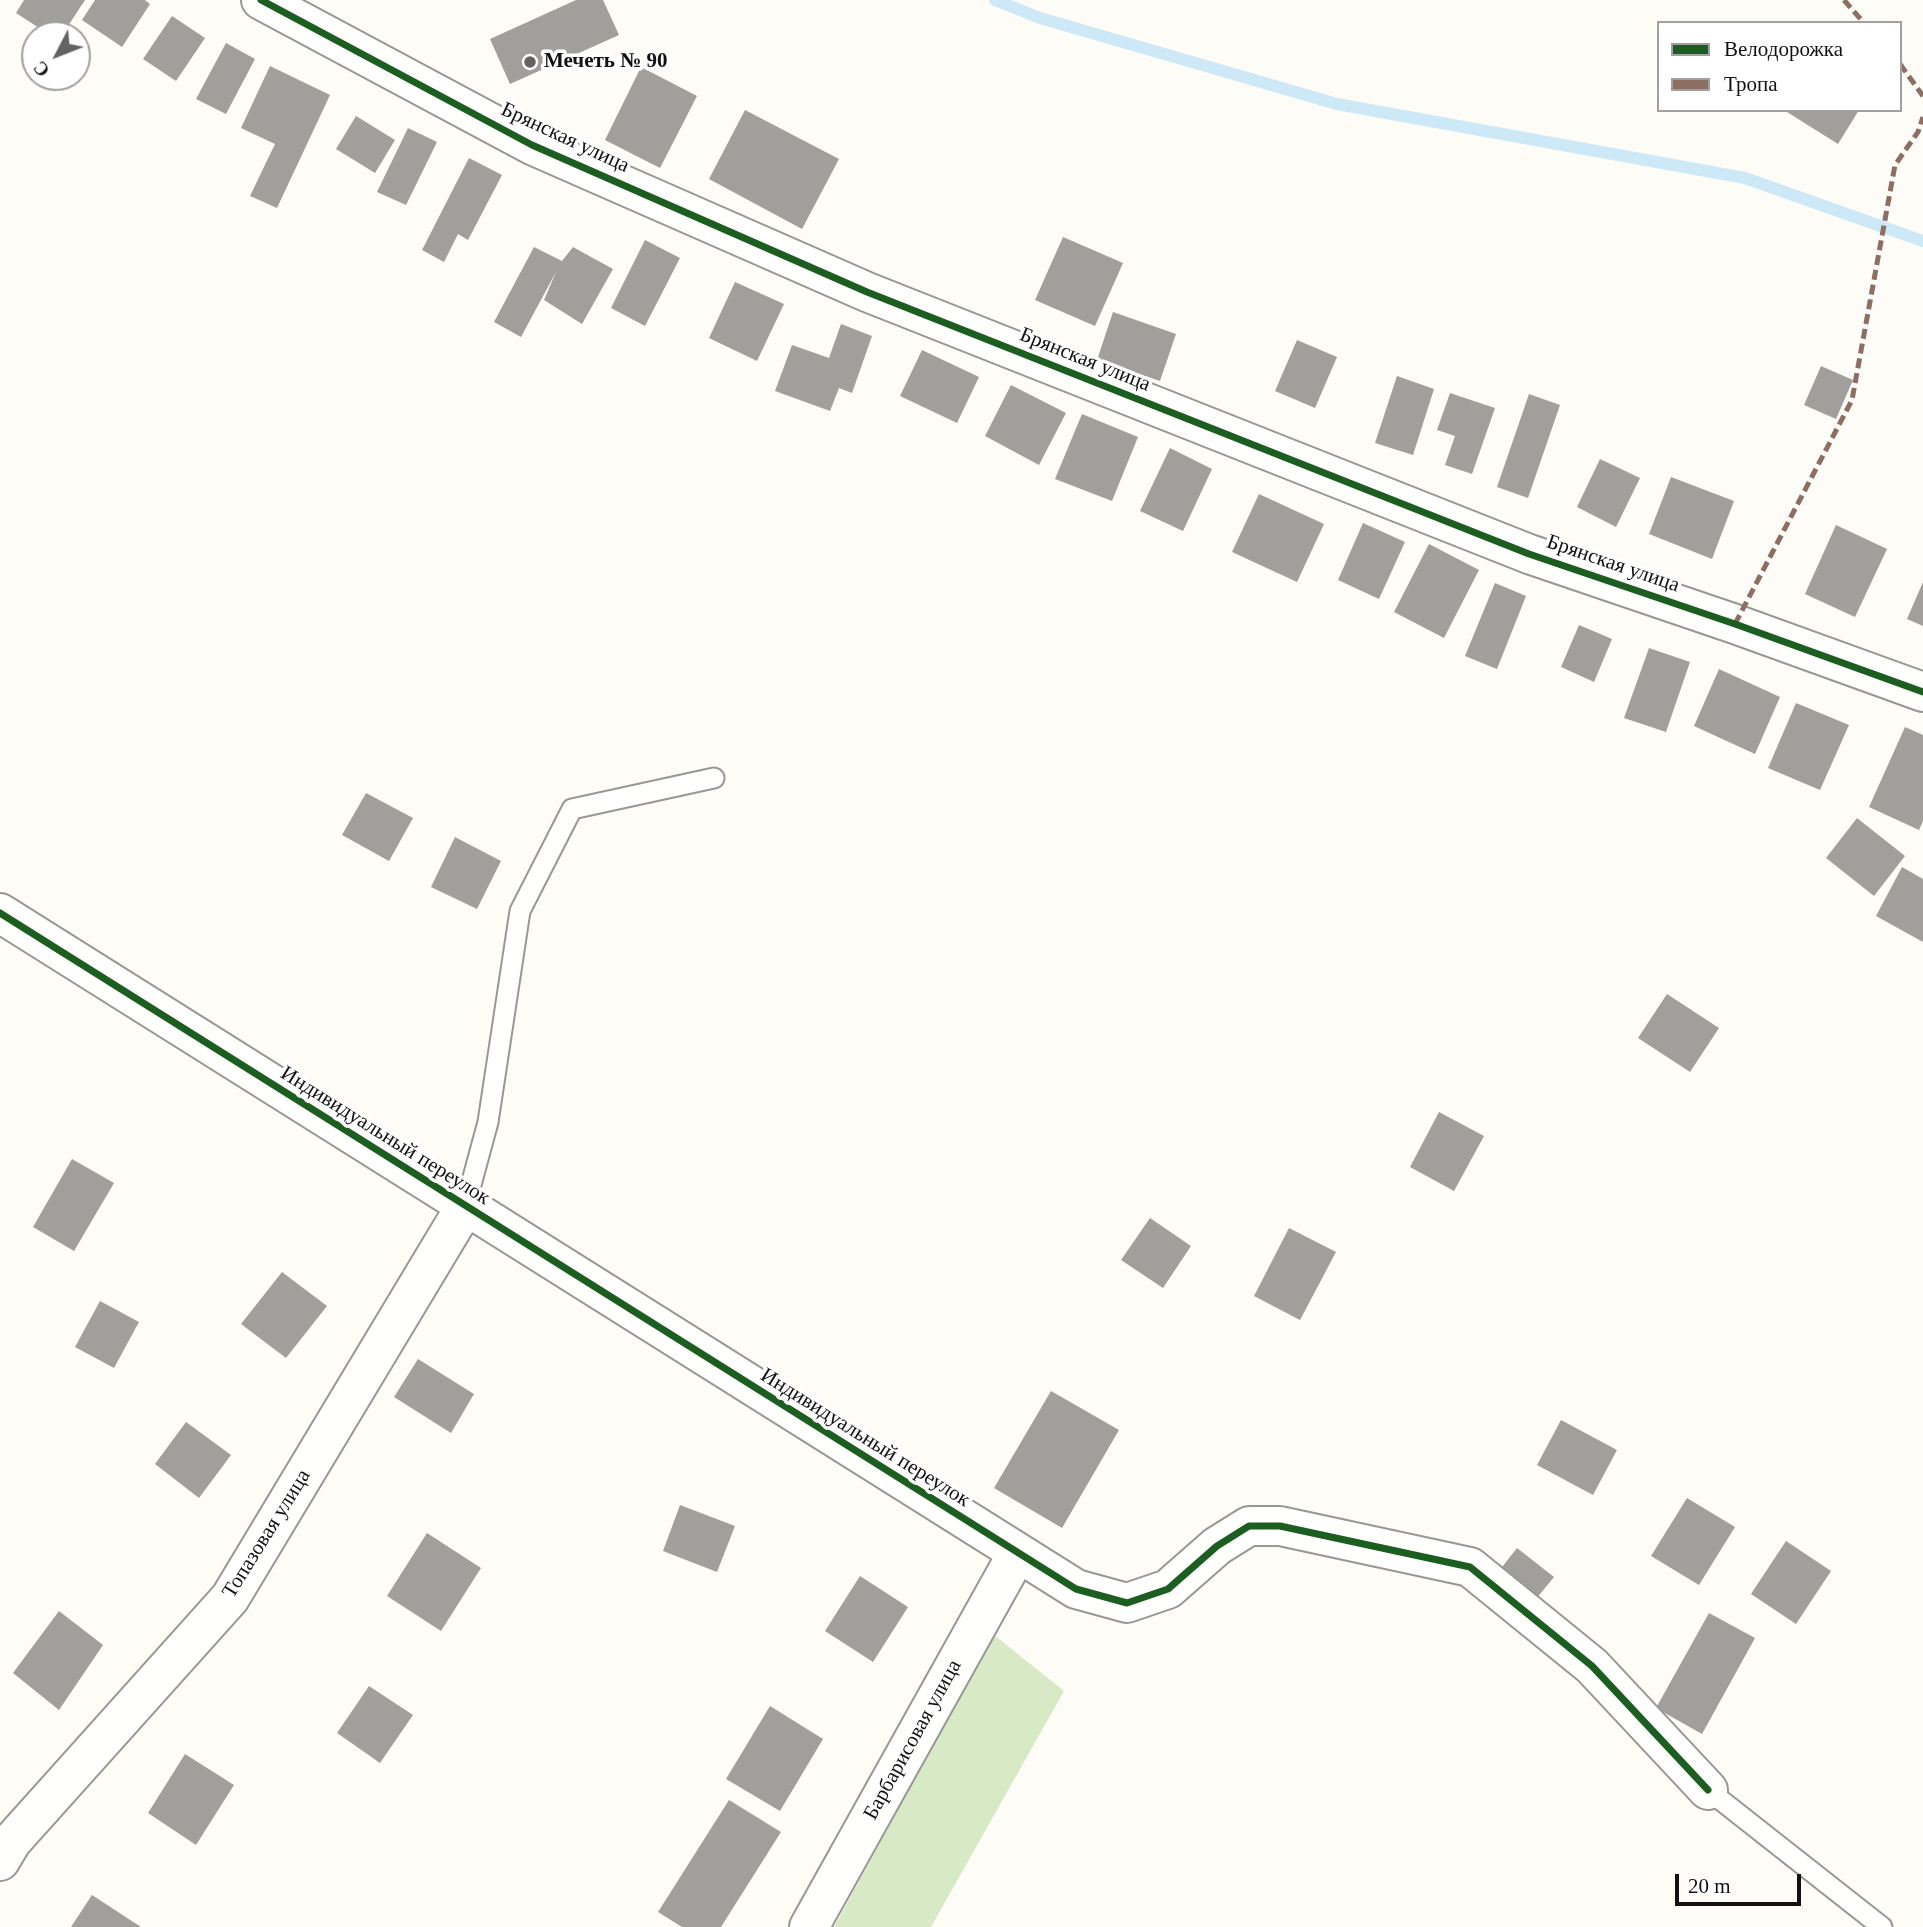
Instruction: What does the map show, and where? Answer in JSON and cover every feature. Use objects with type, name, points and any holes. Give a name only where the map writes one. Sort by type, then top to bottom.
[{"type":"street","name":"Брянская улица","points":[[261,0],[532,145],[867,292],[1530,554],[1923,692]]},
{"type":"street","name":"Индивидуальный переулок","points":[[0,913],[1076,1590],[1127,1603],[1168,1589],[1217,1546],[1250,1526],[1280,1526],[1470,1567],[1592,1666],[1708,1790]]},
{"type":"street","name":"Топазовая улица","points":[[0,1861],[12,1841],[230,1598],[465,1208]]},
{"type":"street","name":"Барбарисовая улица","points":[[809,1927],[1017,1554]]},
{"type":"lane","points":[[465,1208],[488,1122],[520,911],[572,809],[714,778]]},
{"type":"lane","points":[[1708,1790],[1882,1927]]},
{"type":"green space","points":[[994,1635],[1064,1691],[931,1927],[834,1927]]},
{"type":"building","points":[[24,0],[85,0],[71,21],[28,21],[16,13]]},
{"type":"building","points":[[95,0],[145,0],[150,4],[122,47],[91,26],[91,21],[82,20]]},
{"type":"building","name":"Мечеть № 90","points":[[576,0],[603,0],[619,35],[510,84],[490,39]]},
{"type":"building","points":[[172,16],[205,38],[176,81],[143,59]]},
{"type":"building","points":[[226,43],[255,59],[226,114],[196,99]]},
{"type":"building","points":[[270,66],[330,95],[277,208],[250,196],[275,144],[241,128]]},
{"type":"building","points":[[641,67],[697,96],[660,168],[605,140]]},
{"type":"building","points":[[745,110],[839,159],[802,229],[709,179]]},
{"type":"building","points":[[1787,112],[1858,112],[1838,144]]},
{"type":"building","points":[[356,116],[395,140],[375,173],[336,149]]},
{"type":"building","points":[[408,128],[437,142],[406,205],[377,192]]},
{"type":"building","points":[[469,158],[502,175],[468,240],[458,234],[444,262],[422,250]]},
{"type":"building","points":[[1063,237],[1123,263],[1095,326],[1035,300]]},
{"type":"building","points":[[645,240],[680,258],[645,326],[611,308]]},
{"type":"building","points":[[534,247],[562,261],[573,247],[613,269],[582,324],[544,300],[556,272],[521,337],[494,322]]},
{"type":"building","points":[[735,282],[784,304],[757,361],[709,338]]},
{"type":"building","points":[[1113,312],[1176,334],[1160,381],[1097,360]]},
{"type":"building","points":[[841,324],[872,336],[852,393],[839,388],[830,411],[775,391],[792,345],[829,358]]},
{"type":"building","points":[[1297,340],[1337,357],[1315,408],[1275,391]]},
{"type":"building","points":[[922,350],[979,377],[957,423],[900,396]]},
{"type":"building","points":[[1821,366],[1853,380],[1836,419],[1804,405]]},
{"type":"building","points":[[1397,376],[1434,389],[1413,455],[1375,443]]},
{"type":"building","points":[[1011,385],[1066,413],[1039,465],[985,436]]},
{"type":"building","points":[[1450,393],[1495,408],[1472,474],[1445,465],[1455,436],[1437,430]]},
{"type":"building","points":[[1529,394],[1560,405],[1528,498],[1497,487]]},
{"type":"building","points":[[1082,414],[1138,437],[1112,501],[1055,479]]},
{"type":"building","points":[[1170,448],[1212,469],[1183,531],[1140,511]]},
{"type":"building","points":[[1600,459],[1640,478],[1616,527],[1577,507]]},
{"type":"building","points":[[1671,477],[1734,501],[1712,559],[1649,534]]},
{"type":"building","points":[[1259,494],[1324,524],[1297,582],[1232,552]]},
{"type":"building","points":[[1363,523],[1405,542],[1379,599],[1338,580]]},
{"type":"building","points":[[1836,525],[1887,549],[1855,617],[1805,594]]},
{"type":"building","points":[[1429,544],[1479,570],[1444,638],[1394,612]]},
{"type":"building","points":[[1923,582],[1923,626],[1907,619]]},
{"type":"building","points":[[1495,583],[1526,596],[1497,669],[1465,656]]},
{"type":"building","points":[[1579,625],[1612,639],[1594,682],[1561,667]]},
{"type":"building","points":[[1649,648],[1690,662],[1666,732],[1624,718]]},
{"type":"building","points":[[1719,669],[1780,697],[1755,754],[1694,726]]},
{"type":"building","points":[[1796,703],[1849,725],[1820,790],[1768,768]]},
{"type":"building","points":[[1905,727],[1923,735],[1923,821],[1919,830],[1869,807]]},
{"type":"building","points":[[366,793],[413,818],[389,861],[342,835]]},
{"type":"building","points":[[1857,818],[1905,856],[1874,896],[1826,858]]},
{"type":"building","points":[[455,837],[501,861],[477,909],[431,887]]},
{"type":"building","points":[[1902,867],[1923,879],[1923,942],[1876,916]]},
{"type":"building","points":[[1667,994],[1719,1028],[1690,1072],[1638,1038]]},
{"type":"building","points":[[1439,1112],[1484,1136],[1454,1191],[1410,1167]]},
{"type":"building","points":[[72,1159],[114,1183],[74,1251],[33,1227]]},
{"type":"building","points":[[1150,1218],[1191,1246],[1163,1288],[1121,1260]]},
{"type":"building","points":[[1289,1228],[1336,1252],[1300,1320],[1254,1296]]},
{"type":"building","points":[[282,1272],[327,1306],[286,1358],[241,1324]]},
{"type":"building","points":[[100,1301],[139,1322],[114,1368],[75,1347]]},
{"type":"building","points":[[418,1359],[474,1394],[451,1433],[394,1397]]},
{"type":"building","points":[[1051,1391],[1119,1430],[1062,1528],[994,1488]]},
{"type":"building","points":[[1561,1420],[1617,1450],[1593,1495],[1537,1465]]},
{"type":"building","points":[[186,1422],[231,1455],[199,1498],[155,1464]]},
{"type":"building","points":[[1687,1498],[1735,1527],[1699,1585],[1651,1556]]},
{"type":"building","points":[[680,1505],[735,1526],[717,1572],[663,1551]]},
{"type":"building","points":[[427,1533],[481,1568],[441,1631],[387,1596]]},
{"type":"building","points":[[1786,1541],[1831,1571],[1796,1624],[1751,1594]]},
{"type":"building","points":[[1517,1548],[1554,1577],[1531,1605],[1495,1576]]},
{"type":"building","points":[[860,1576],[908,1607],[873,1662],[825,1631]]},
{"type":"building","points":[[59,1611],[103,1645],[59,1710],[13,1673]]},
{"type":"building","points":[[1709,1613],[1755,1638],[1702,1734],[1656,1708]]},
{"type":"building","points":[[369,1686],[413,1715],[380,1763],[337,1733]]},
{"type":"building","points":[[770,1706],[823,1739],[780,1811],[726,1779]]},
{"type":"building","points":[[185,1754],[234,1785],[196,1845],[148,1813]]},
{"type":"building","points":[[729,1800],[781,1832],[721,1927],[682,1927],[658,1912]]},
{"type":"building","points":[[92,1895],[141,1927],[71,1927]]},
{"type":"waterway","points":[[995,0],[1040,18],[1337,104],[1745,178],[1923,241]]},
{"type":"marked path","points":[[1844,0],[1862,21]]},
{"type":"marked path","points":[[1902,67],[1923,96]]},
{"type":"marked path","points":[[1735,624],[1852,400],[1895,165],[1918,132],[1923,117]]},
{"type":"cycle path","points":[[261,0],[532,145],[867,292],[1529,554],[1923,692]]},
{"type":"cycle path","points":[[0,913],[1076,1589],[1127,1603],[1168,1589],[1217,1546],[1249,1526],[1280,1526],[1470,1567],[1592,1666],[1708,1790]]},
{"type":"place","name":"Мечеть № 90","points":[[530,62]]}]
